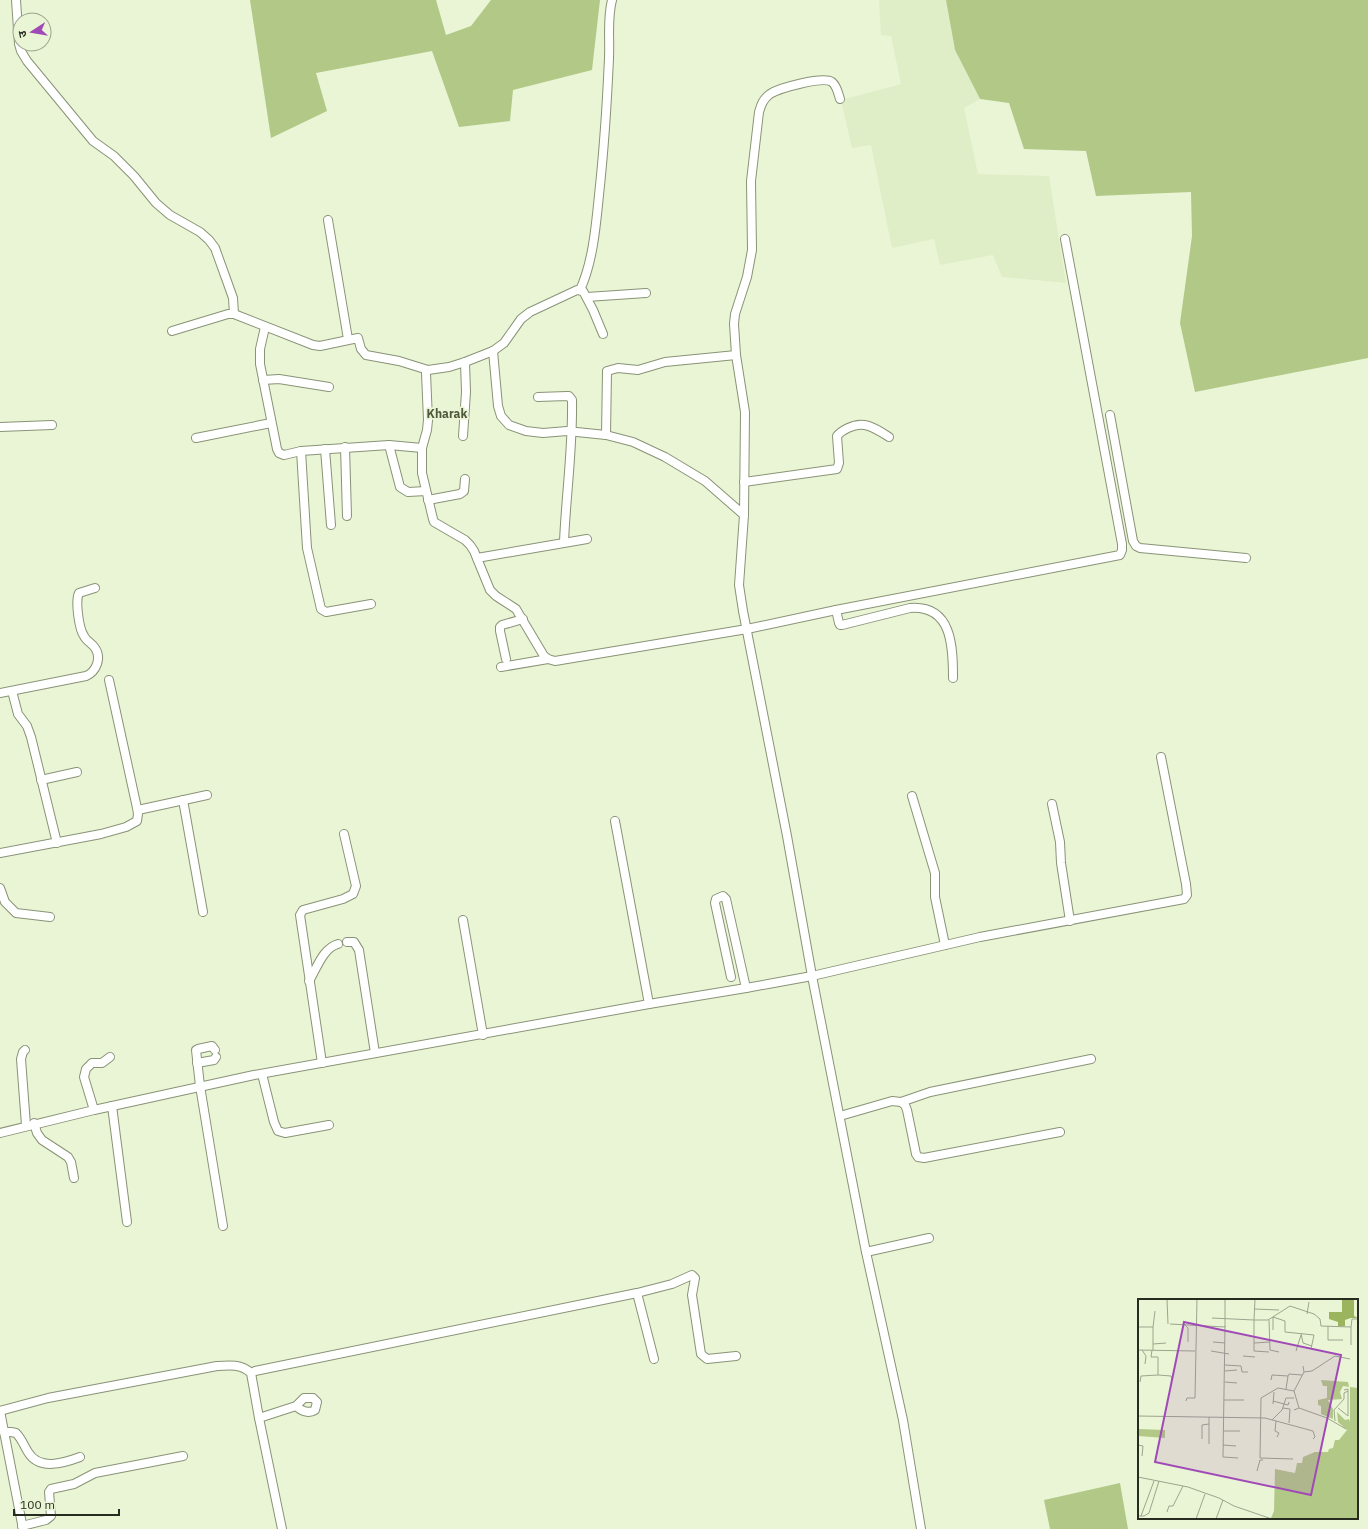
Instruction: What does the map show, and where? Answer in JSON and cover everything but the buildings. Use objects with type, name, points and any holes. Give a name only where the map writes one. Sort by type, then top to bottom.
[{"type":"street","points":[[16,0],[19,44],[27,61],[93,141],[110,153],[134,176],[156,203],[170,215],[200,232],[209,240],[216,251],[228,284],[234,314]]},
{"type":"street","points":[[580,290],[587,270],[596,223],[604,144],[610,47],[609,16],[612,0]]},
{"type":"street","points":[[840,99],[836,86],[832,82],[828,80],[812,81],[777,91],[766,98],[761,104],[751,181],[752,250],[747,277],[735,314],[734,335],[745,412],[744,515],[739,585],[812,976],[866,1252],[903,1420],[921,1529]]},
{"type":"street","points":[[328,220],[348,339]]},
{"type":"street","points":[[428,370],[425,377],[428,426],[422,448],[422,473],[434,522],[467,542],[477,558],[490,590],[499,598],[513,606],[523,619],[541,652],[548,659],[556,662],[747,629],[836,610],[1116,556],[1122,553],[1122,544],[1065,240]]},
{"type":"street","points":[[172,331],[228,314],[234,314],[248,318],[265,327],[313,345],[324,345],[358,338],[363,352],[369,356],[399,361],[428,370],[449,367],[493,351],[504,343],[521,320],[530,312],[577,290],[580,290]]},
{"type":"street","points":[[580,290],[587,297],[603,334]]},
{"type":"street","points":[[587,297],[646,292]]},
{"type":"street","points":[[265,327],[260,349],[260,364],[271,422],[279,453],[284,455],[301,451],[389,445],[422,448]]},
{"type":"street","points":[[493,351],[498,406],[500,414],[507,424],[513,427],[539,433],[559,431],[606,435],[633,442],[700,478],[709,484],[744,515]]},
{"type":"street","points":[[606,435],[608,404],[607,371],[618,368],[638,370],[666,362],[736,355]]},
{"type":"street","points":[[463,436],[466,392],[465,362]]},
{"type":"street","points":[[263,380],[278,379],[329,387]]},
{"type":"street","points":[[538,397],[571,397],[573,432],[564,542]]},
{"type":"street","points":[[1110,415],[1133,541],[1136,546],[1140,548],[1246,558]]},
{"type":"street","points":[[196,438],[271,422]]},
{"type":"street","points":[[744,482],[837,469],[839,462],[837,436],[853,426],[864,424],[889,437]]},
{"type":"street","points":[[0,427],[52,425]]},
{"type":"street","points":[[389,445],[400,487],[408,492],[427,496],[458,495],[462,493],[465,487],[465,479]]},
{"type":"street","points":[[345,448],[347,516]]},
{"type":"street","points":[[325,449],[331,525]]},
{"type":"street","points":[[301,451],[307,548],[321,609],[326,612],[371,604]]},
{"type":"street","points":[[477,558],[587,539]]},
{"type":"street","points":[[0,694],[86,676],[93,672],[97,665],[97,652],[93,645],[84,637],[82,632],[77,599],[79,594],[82,592],[94,588]]},
{"type":"street","points":[[836,610],[839,623],[842,625],[910,608],[933,611],[941,618],[948,632],[953,656],[953,678]]},
{"type":"street","points":[[506,659],[500,627],[523,619]]},
{"type":"street","points":[[501,667],[548,659]]},
{"type":"street","points":[[0,853],[101,834],[126,827],[137,821],[138,810],[109,680]]},
{"type":"street","points":[[12,691],[19,716],[29,730],[57,843]]},
{"type":"street","points":[[0,1133],[30,1124],[200,1086],[375,1052],[483,1035],[648,1004],[812,976],[980,937],[1186,898],[1186,884],[1161,757]]},
{"type":"street","points":[[41,780],[77,772]]},
{"type":"street","points":[[138,810],[207,795]]},
{"type":"street","points":[[912,796],[935,873],[935,897],[945,945]]},
{"type":"street","points":[[183,800],[203,912]]},
{"type":"street","points":[[1052,804],[1060,842],[1060,862],[1070,921]]},
{"type":"street","points":[[615,821],[648,1004]]},
{"type":"street","points":[[322,1063],[300,915],[303,910],[343,899],[353,894],[356,886],[344,834]]},
{"type":"street","points":[[0,888],[5,902],[16,913],[50,917]]},
{"type":"street","points":[[731,977],[715,903],[716,899],[723,896],[726,899],[746,988]]},
{"type":"street","points":[[463,920],[483,1035]]},
{"type":"street","points":[[347,942],[354,942],[359,950],[375,1052]]},
{"type":"street","points":[[309,981],[327,950],[333,945],[338,944]]},
{"type":"street","points":[[197,1063],[214,1060],[215,1053],[212,1046],[196,1050],[197,1063],[200,1086],[223,1226]]},
{"type":"street","points":[[26,1050],[22,1053],[21,1058],[30,1124],[42,1140],[68,1157],[71,1162],[74,1178]]},
{"type":"street","points":[[94,1110],[84,1076],[85,1072],[92,1063],[102,1063],[110,1057]]},
{"type":"street","points":[[840,1116],[892,1101],[902,1102],[930,1092],[1091,1059]]},
{"type":"street","points":[[262,1074],[274,1122],[278,1131],[285,1133],[329,1125]]},
{"type":"street","points":[[902,1102],[907,1110],[916,1154],[920,1158],[1060,1132]]},
{"type":"street","points":[[112,1106],[127,1222]]},
{"type":"street","points":[[866,1252],[929,1238]]},
{"type":"street","points":[[251,1373],[637,1292],[672,1284],[689,1275],[693,1275],[695,1280],[692,1296],[701,1354],[707,1359],[736,1356]]},
{"type":"street","points":[[637,1292],[654,1359]]},
{"type":"street","points":[[183,1456],[95,1473],[74,1484],[53,1488],[48,1492],[50,1516],[46,1520],[22,1527],[0,1411],[48,1398],[217,1366],[238,1366],[245,1368],[251,1373],[282,1529]]},
{"type":"street","points":[[259,1418],[296,1406]]},
{"type":"street","points":[[4,1432],[18,1434],[31,1456],[44,1464],[62,1463],[80,1457]]},
{"type":"shaded area","points":[[879,0],[946,0],[955,50],[980,99],[964,108],[978,174],[1049,176],[1066,283],[1002,277],[993,255],[940,265],[934,239],[892,248],[871,145],[852,148],[841,100],[901,84],[891,36],[881,35]]},
{"type":"green space","points":[[250,0],[436,0],[446,35],[471,26],[491,0],[600,0],[592,70],[513,90],[510,121],[459,127],[432,51],[316,73],[327,111],[271,138]]},
{"type":"green space","points":[[946,0],[1368,0],[1368,358],[1195,392],[1180,323],[1192,236],[1191,192],[1096,196],[1086,151],[1024,149],[1009,103],[980,99],[955,50]]},
{"type":"green space","points":[[1120,1483],[1128,1529],[1050,1529],[1044,1500]]},
{"type":"district","name":"Kharak","points":[[447,413]]}]
